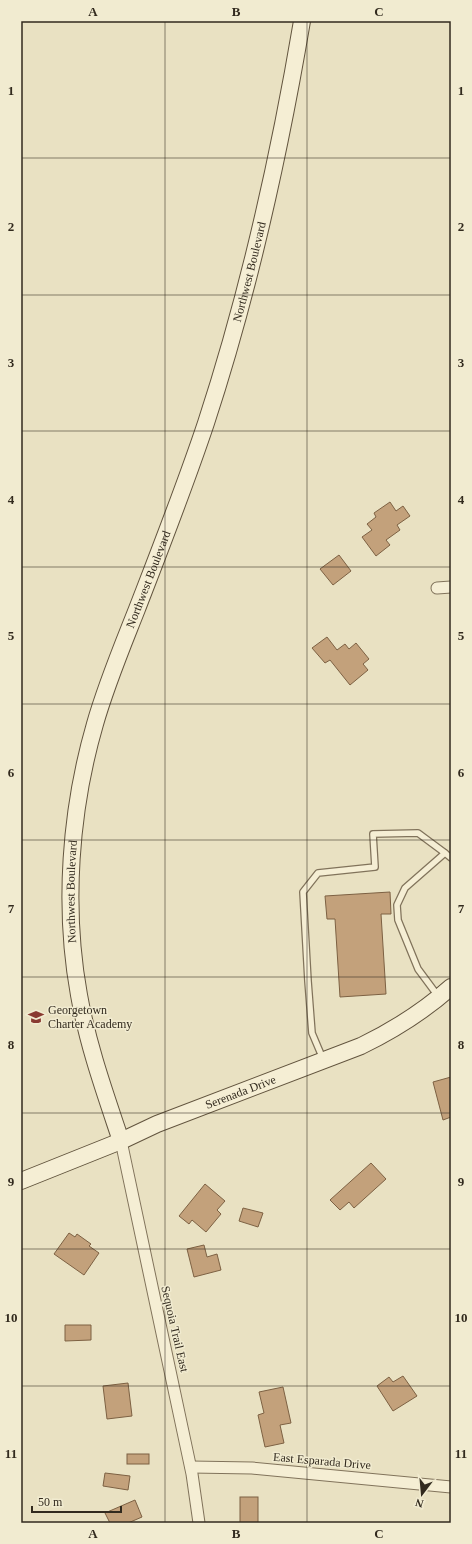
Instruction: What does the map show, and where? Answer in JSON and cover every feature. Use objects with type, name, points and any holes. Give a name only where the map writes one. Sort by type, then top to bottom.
[{"type":"street","name":"Northwest Boulevard","points":[[121,1141],[96,1066],[79,993],[74,955],[71,909],[71,870],[76,814],[84,769],[95,724],[110,679],[170,525],[201,438],[244,295],[279,145],[302,21]]},
{"type":"street","points":[[437,588],[451,587]]},
{"type":"street","name":"Serenada Drive","points":[[21,1181],[121,1141],[157,1124],[361,1046],[414,1016],[451,987]]},
{"type":"street","name":"Sequoia Trail East","points":[[121,1141],[191,1467],[199,1523]]},
{"type":"street","name":"East Esparada Drive","points":[[191,1467],[252,1468],[451,1486]]},
{"type":"lane","points":[[324,1061],[312,1033],[303,892],[318,873],[375,867],[373,834],[418,833],[451,858]]},
{"type":"lane","points":[[439,997],[418,969],[398,920],[397,905],[406,888],[445,852]]},
{"type":"building","points":[[390,502],[396,511],[403,506],[410,516],[397,525],[400,530],[386,540],[390,545],[376,556],[362,537],[372,530],[367,524],[376,517],[374,513]]},
{"type":"building","points":[[339,555],[351,571],[333,585],[320,569]]},
{"type":"building","points":[[327,637],[337,650],[345,644],[349,649],[356,643],[369,659],[363,664],[368,670],[350,685],[330,660],[325,663],[312,648]]},
{"type":"building","points":[[390,892],[391,914],[381,914],[386,994],[340,997],[335,919],[327,919],[325,896]]},
{"type":"building","points":[[451,1077],[451,1117],[443,1120],[433,1082]]},
{"type":"building","points":[[371,1163],[386,1179],[354,1208],[349,1202],[340,1210],[330,1200]]},
{"type":"building","points":[[205,1184],[225,1201],[217,1210],[221,1214],[206,1232],[192,1220],[189,1224],[179,1216]]},
{"type":"building","points":[[243,1208],[263,1213],[258,1227],[239,1221]]},
{"type":"building","points":[[69,1233],[75,1237],[77,1234],[91,1244],[89,1246],[99,1253],[84,1275],[54,1254]]},
{"type":"building","points":[[204,1245],[207,1257],[217,1254],[221,1270],[194,1277],[187,1249]]},
{"type":"building","points":[[65,1325],[91,1325],[91,1340],[65,1341]]},
{"type":"building","points":[[403,1376],[417,1396],[393,1411],[377,1386],[389,1377],[393,1382]]},
{"type":"building","points":[[128,1383],[132,1416],[107,1419],[103,1386]]},
{"type":"building","points":[[283,1387],[291,1423],[280,1425],[284,1443],[265,1447],[258,1415],[264,1413],[259,1392]]},
{"type":"building","points":[[127,1454],[149,1454],[149,1464],[127,1464]]},
{"type":"building","points":[[105,1473],[130,1476],[128,1490],[103,1486]]},
{"type":"building","points":[[240,1497],[258,1497],[258,1523],[240,1523]]},
{"type":"building","points":[[135,1500],[142,1517],[128,1523],[110,1523],[105,1513]]},
{"type":"place","name":"Georgetown Charter Academy","points":[[36,1017]]}]
